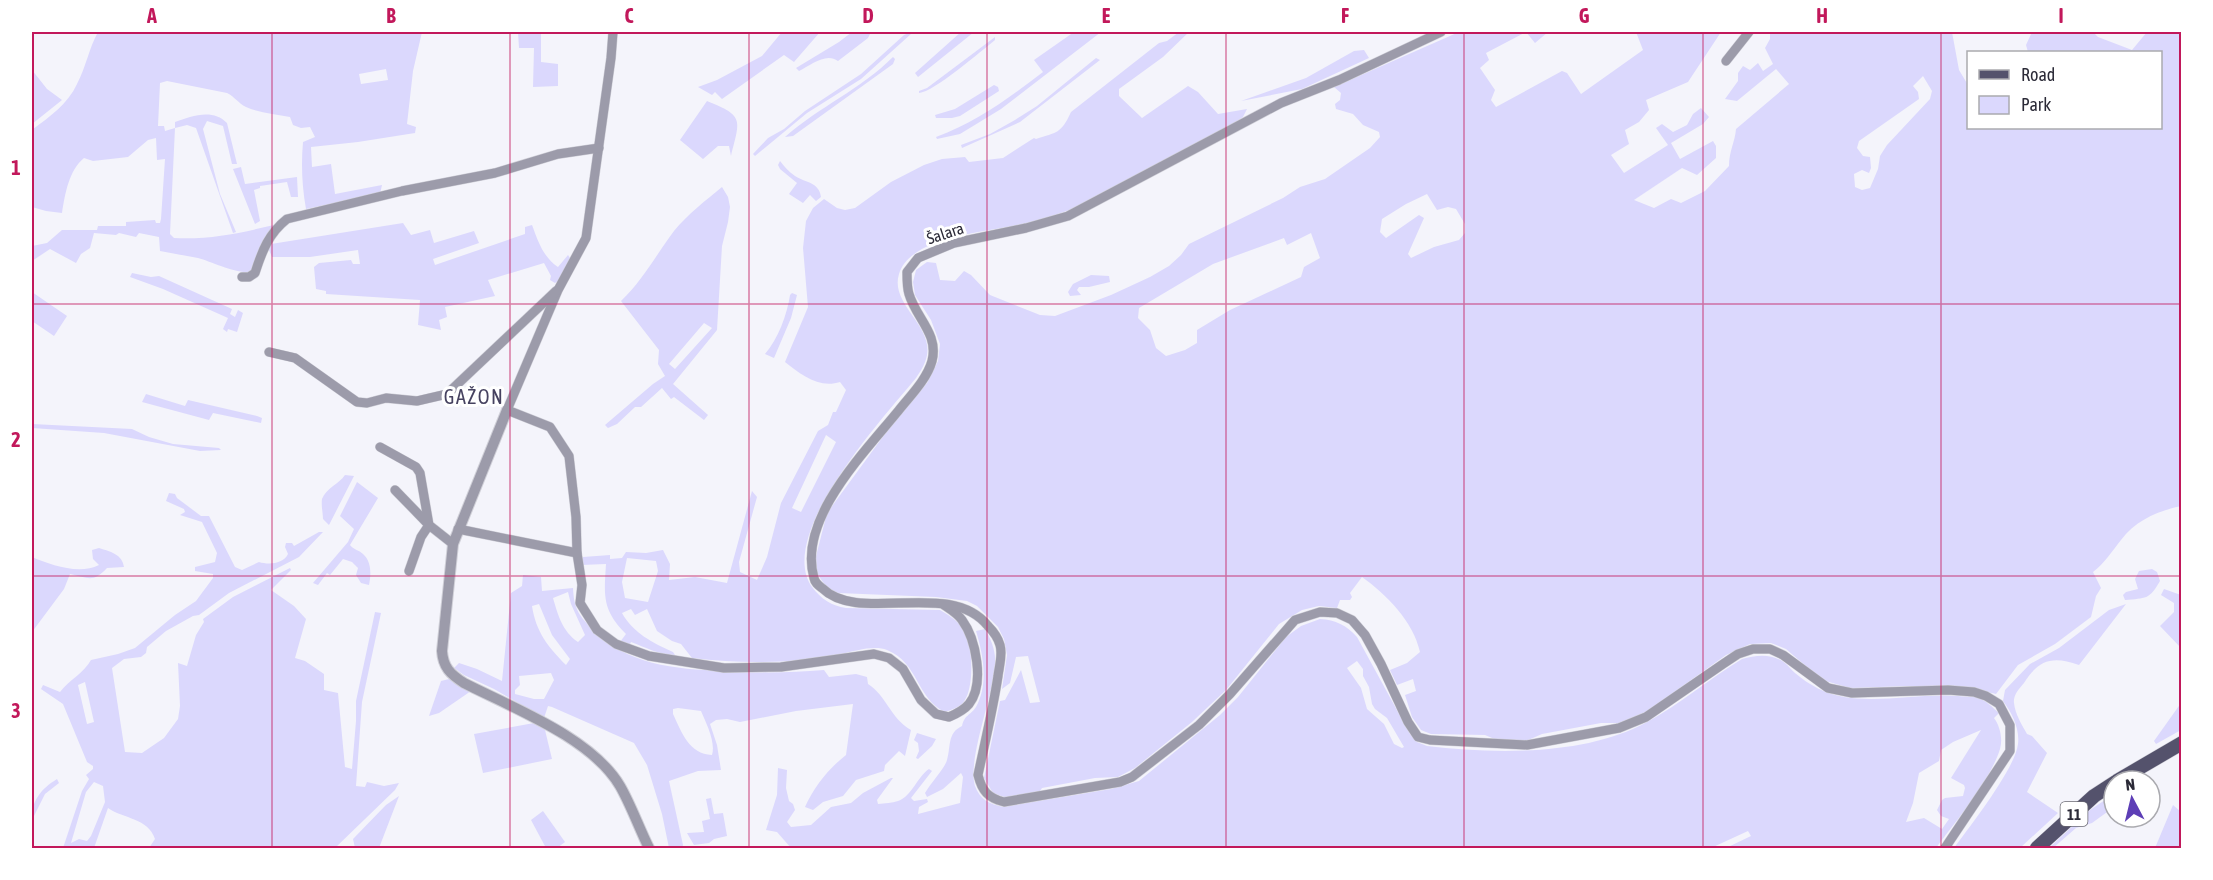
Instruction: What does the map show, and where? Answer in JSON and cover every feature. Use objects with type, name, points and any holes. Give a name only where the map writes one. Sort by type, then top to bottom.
[{"type":"main road","name":"11","points":[[2137,769],[2181,743]]},
{"type":"main road","name":"11","points":[[2037,849],[2102,791]]},
{"type":"street","points":[[613,32],[586,238],[558,290],[458,529],[453,544],[442,651],[443,662],[453,676],[588,749],[620,785],[649,849]]},
{"type":"street","name":"Šalara","points":[[1441,32],[1339,80],[1281,103],[1068,216],[1026,228],[954,243],[918,258],[907,272],[909,294],[934,344],[932,362],[920,384],[852,467],[828,503],[816,531],[811,563],[814,581],[825,592],[844,602],[942,603],[965,607],[982,618],[1000,645],[1001,658],[978,774],[986,794],[1004,802],[1120,782],[1132,777],[1206,718],[1295,620],[1320,612],[1336,613],[1352,620],[1365,635],[1408,722],[1418,737],[1430,740],[1527,745],[1618,728],[1646,717],[1738,654],[1754,650],[1770,649],[1783,655],[1828,688],[1852,693],[1948,690],[1974,692],[1986,696],[1999,704],[2010,725],[2010,751],[1945,849]]},
{"type":"street","points":[[1726,61],[1749,32]]},
{"type":"street","points":[[242,277],[249,277],[255,273],[263,249],[274,229],[287,219],[402,191],[495,173],[558,154],[599,148]]},
{"type":"street","points":[[269,352],[295,358],[357,402],[367,403],[386,398],[417,401],[447,394],[558,290]]},
{"type":"street","points":[[507,410],[550,427],[569,456],[582,585],[580,603],[597,630],[615,644],[649,656],[724,668],[781,668],[874,654],[889,658],[903,669],[921,700],[936,714],[949,717],[970,703],[976,685],[977,655],[972,637],[961,618],[942,603]]},
{"type":"street","points":[[380,447],[416,467],[420,473],[429,525],[421,537],[409,571]]},
{"type":"street","points":[[395,490],[429,525],[453,544]]},
{"type":"street","points":[[458,529],[577,553]]},
{"type":"green space","points":[[98,32],[422,32],[413,71],[407,124],[416,127],[415,133],[311,147],[312,167],[331,164],[335,194],[382,185],[380,194],[306,209],[302,151],[303,142],[315,137],[310,127],[301,128],[293,125],[290,117],[246,107],[227,93],[167,81],[160,83],[158,126],[164,126],[165,131],[175,128],[170,234],[174,238],[212,237],[274,225],[253,271],[241,272],[198,258],[160,251],[159,237],[139,233],[136,237],[119,233],[116,235],[94,233],[90,248],[81,254],[76,263],[50,249],[32,261],[32,246],[47,243],[62,230],[97,230],[98,226],[126,226],[126,222],[155,220],[156,223],[160,223],[165,159],[157,160],[156,138],[148,140],[128,157],[93,161],[84,158],[71,176],[62,213],[32,207],[32,130],[69,98],[83,71]],"holes":[[[386,69],[388,80],[361,84],[359,74]]]},
{"type":"green space","points":[[518,32],[551,32],[541,34],[541,62],[558,64],[558,86],[533,87],[534,48],[519,48]]},
{"type":"green space","points":[[782,32],[820,32],[794,62],[784,55],[722,99],[715,92],[712,95],[698,87],[717,80],[762,56]]},
{"type":"green space","points":[[852,32],[871,32],[868,38],[838,61],[829,58],[799,71],[796,68],[839,42]]},
{"type":"green space","points":[[961,32],[974,32],[918,77],[915,73]]},
{"type":"green space","points":[[1074,32],[1101,32],[1001,109],[960,134],[937,139],[936,137],[992,109],[1043,72],[1034,60]]},
{"type":"green space","points":[[1179,32],[1189,32],[1163,57],[1119,89],[1119,96],[1142,118],[1188,86],[1198,92],[1218,114],[1247,109],[1243,117],[1075,208],[1046,218],[950,238],[918,252],[906,262],[899,274],[898,286],[901,296],[925,338],[927,350],[925,362],[916,378],[859,448],[838,478],[820,508],[808,538],[805,565],[812,587],[827,601],[846,608],[940,610],[960,625],[968,638],[971,658],[971,679],[962,704],[945,712],[935,706],[905,663],[897,656],[882,649],[864,649],[786,661],[748,662],[692,658],[681,644],[657,631],[647,609],[635,615],[631,609],[622,613],[638,632],[675,655],[658,652],[631,642],[629,646],[620,642],[626,634],[612,617],[606,602],[606,564],[581,565],[583,557],[610,555],[610,559],[622,558],[626,552],[646,553],[663,550],[670,564],[669,580],[695,577],[727,583],[752,491],[757,497],[739,562],[740,572],[757,580],[767,557],[781,503],[818,431],[828,425],[846,390],[840,382],[825,384],[810,379],[785,362],[808,307],[803,248],[806,221],[813,208],[824,199],[837,208],[845,210],[855,208],[891,182],[924,165],[942,159],[965,157],[969,162],[1003,158],[1034,138],[1058,131],[1071,112],[1159,43],[1167,41]],"holes":[[[826,435],[836,442],[801,512],[792,508]],[[627,558],[656,561],[658,571],[648,602],[625,598],[622,582]]]},
{"type":"green space","points":[[1459,32],[1526,32],[1486,53],[1489,60],[1480,68],[1495,90],[1491,100],[1496,107],[1562,71],[1567,73],[1581,94],[1643,50],[1636,32],[1721,32],[1688,82],[1646,100],[1649,110],[1639,122],[1625,130],[1629,144],[1611,155],[1624,173],[1668,145],[1656,128],[1662,124],[1673,132],[1687,125],[1693,114],[1701,108],[1709,117],[1703,124],[1671,143],[1680,159],[1713,141],[1716,146],[1716,158],[1697,175],[1682,168],[1634,200],[1654,208],[1671,199],[1681,203],[1705,191],[1729,166],[1736,129],[1789,84],[1776,69],[1737,101],[1725,99],[1738,81],[1738,73],[1743,66],[1750,70],[1758,63],[1763,71],[1773,64],[1765,48],[1770,39],[1770,32],[1952,32],[1959,70],[1967,83],[1967,129],[2162,129],[2162,51],[2028,51],[2026,45],[2032,32],[2093,32],[2098,37],[2132,50],[2147,32],[2181,32],[2181,506],[2148,517],[2127,533],[2105,561],[2093,572],[2101,588],[2096,596],[2091,617],[2055,644],[2018,665],[1996,694],[1941,687],[1850,688],[1822,680],[1786,649],[1771,643],[1750,644],[1726,655],[1648,711],[1619,723],[1601,723],[1542,734],[1526,741],[1497,740],[1485,735],[1431,734],[1421,730],[1412,717],[1405,695],[1416,691],[1413,679],[1397,685],[1390,670],[1407,663],[1420,652],[1417,641],[1398,610],[1362,577],[1350,593],[1352,597],[1350,600],[1340,600],[1337,608],[1319,606],[1302,610],[1279,624],[1226,690],[1192,722],[1135,768],[1118,777],[1095,778],[1042,788],[1040,791],[1007,798],[993,793],[984,778],[1000,701],[1005,700],[1021,670],[1030,703],[1040,702],[1028,656],[1016,657],[1010,683],[1002,689],[1007,655],[1004,639],[998,627],[977,606],[967,601],[936,597],[838,593],[827,588],[816,572],[815,560],[827,513],[890,427],[927,383],[938,361],[940,344],[931,320],[915,295],[913,282],[916,270],[927,262],[936,263],[940,280],[955,281],[964,271],[971,275],[990,295],[1040,315],[1055,316],[1111,295],[1169,266],[1189,244],[1283,198],[1300,187],[1325,179],[1370,148],[1380,137],[1379,132],[1363,125],[1353,114],[1336,109],[1335,104],[1340,100],[1341,93],[1334,87]],"holes":[[[1923,76],[1932,91],[1930,99],[1887,145],[1880,156],[1878,169],[1870,188],[1862,190],[1855,187],[1854,174],[1862,170],[1869,173],[1871,168],[1870,157],[1863,156],[1857,148],[1859,141],[1919,99],[1918,92],[1913,86]],[[1427,194],[1437,210],[1448,207],[1456,209],[1465,224],[1465,233],[1459,240],[1434,247],[1411,258],[1408,254],[1424,218],[1419,215],[1386,238],[1380,232],[1382,219]],[[1311,233],[1320,258],[1304,267],[1301,277],[1230,310],[1197,330],[1197,343],[1185,350],[1166,356],[1156,348],[1150,330],[1138,318],[1139,308],[1213,264],[1284,238],[1287,245]]]},
{"type":"green space","points":[[1526,32],[1548,32],[1535,43]]},
{"type":"green space","points":[[909,33],[911,34],[861,79],[807,113],[755,156],[753,154],[768,138],[861,74]]},
{"type":"green space","points":[[995,37],[995,40],[946,79],[919,93],[919,91],[927,88]]},
{"type":"green space","points":[[1364,50],[1369,58],[1302,89],[1241,101],[1306,78],[1354,51]]},
{"type":"green space","points":[[893,57],[895,59],[893,64],[793,136],[785,137],[867,79]]},
{"type":"green space","points":[[1096,58],[1100,60],[1020,122],[962,148],[961,145],[990,134],[1037,106]]},
{"type":"green space","points":[[32,70],[47,89],[62,100],[32,124]]},
{"type":"green space","points":[[994,85],[999,91],[960,116],[936,118],[935,115],[955,109]]},
{"type":"green space","points":[[707,101],[728,111],[737,121],[731,156],[729,146],[718,146],[703,159],[680,140]]},
{"type":"green space","points":[[209,115],[221,118],[227,123],[237,164],[232,164],[223,126],[207,121],[203,129],[220,194],[236,232],[233,233],[196,128],[187,125],[175,128],[175,122],[195,116]]},
{"type":"green space","points":[[780,161],[795,176],[818,188],[821,197],[816,201],[810,195],[803,203],[789,194],[797,183],[780,169],[778,165]]},
{"type":"green space","points":[[241,167],[245,184],[297,177],[298,197],[291,197],[287,182],[260,186],[254,190],[260,221],[255,224],[233,169]]},
{"type":"green space","points":[[722,187],[728,197],[730,207],[722,246],[717,330],[673,384],[708,415],[704,420],[674,397],[671,399],[662,388],[641,407],[635,407],[617,424],[608,428],[605,425],[665,376],[658,364],[659,350],[621,301],[643,276],[679,225]],"holes":[[[704,323],[712,328],[675,369],[669,364]]]},
{"type":"green space","points":[[403,223],[411,235],[430,230],[434,243],[474,231],[479,243],[433,259],[435,265],[525,234],[525,227],[532,225],[542,248],[553,263],[558,267],[568,255],[570,258],[561,279],[555,283],[550,280],[551,276],[544,263],[488,280],[495,296],[445,307],[447,317],[439,320],[441,330],[418,325],[420,300],[326,294],[326,291],[316,289],[314,267],[319,263],[351,260],[353,264],[360,264],[358,250],[310,257],[272,257],[269,250],[271,244]]},
{"type":"green space","points":[[132,273],[151,277],[159,276],[232,309],[230,314],[235,317],[238,310],[243,313],[237,332],[228,329],[227,332],[223,329],[228,318],[130,277]]},
{"type":"green space","points":[[1091,275],[1109,276],[1110,282],[1079,287],[1077,290],[1081,295],[1070,296],[1068,292],[1073,284]]},
{"type":"green space","points":[[32,292],[67,316],[54,336],[32,321]]},
{"type":"green space","points":[[792,293],[797,295],[791,318],[774,358],[765,354],[781,326]]},
{"type":"green space","points":[[146,394],[185,406],[188,400],[257,416],[262,418],[261,423],[213,413],[209,420],[142,402]]},
{"type":"green space","points":[[32,424],[132,429],[173,444],[221,450],[200,451],[104,433],[32,428]]},
{"type":"green space","points":[[345,475],[354,476],[329,525],[323,519],[322,499],[326,492]]},
{"type":"green space","points":[[357,482],[378,498],[350,545],[363,554],[368,561],[369,585],[361,583],[356,575],[358,568],[352,562],[343,559],[330,575],[327,573],[318,585],[313,583],[348,542],[354,529],[340,516]]},
{"type":"green space","points":[[169,493],[175,494],[201,516],[209,516],[235,567],[242,570],[259,562],[279,562],[288,554],[286,543],[292,543],[294,546],[323,532],[299,557],[229,593],[199,615],[166,631],[147,647],[146,653],[141,657],[124,659],[112,668],[125,752],[142,753],[164,738],[178,719],[180,706],[178,663],[187,666],[196,635],[204,622],[203,619],[233,597],[290,568],[291,570],[271,590],[294,606],[306,619],[295,658],[305,661],[324,674],[324,690],[338,693],[345,767],[352,769],[356,701],[375,612],[381,613],[362,702],[356,786],[365,787],[367,782],[384,786],[399,783],[395,790],[335,848],[149,848],[155,839],[147,827],[108,808],[94,848],[63,848],[82,791],[89,779],[86,775],[93,769],[93,766],[87,762],[63,704],[41,689],[43,685],[60,692],[91,660],[135,648],[196,601],[213,578],[213,574],[195,571],[195,567],[215,562],[217,553],[202,522],[180,515],[185,512],[184,509],[166,501]],"holes":[[[85,682],[94,722],[87,724],[78,685]],[[94,782],[103,786],[105,802],[87,841],[79,839],[71,843],[86,792]]]},
{"type":"green space","points":[[99,548],[118,556],[124,567],[107,568],[94,578],[70,574],[64,589],[32,632],[32,557],[56,566],[74,569],[91,568],[99,565],[93,559],[92,550]]},
{"type":"green space","points":[[2152,569],[2157,572],[2160,581],[2153,592],[2146,597],[2125,600],[2123,595],[2126,592],[2138,589],[2135,579],[2139,571]]},
{"type":"green space","points":[[523,575],[541,577],[542,591],[573,588],[574,601],[578,610],[591,628],[620,650],[652,663],[687,669],[736,672],[824,670],[829,677],[856,674],[867,677],[868,684],[880,694],[898,720],[911,730],[905,756],[899,751],[885,765],[884,771],[856,780],[843,796],[823,802],[813,810],[805,807],[813,792],[827,772],[846,755],[853,704],[796,711],[740,722],[727,719],[716,720],[710,724],[717,745],[721,770],[698,771],[669,781],[683,845],[682,848],[669,848],[662,814],[647,765],[634,743],[552,707],[548,706],[544,718],[454,668],[459,663],[502,681],[511,593],[522,586]],"holes":[[[568,592],[585,635],[578,642],[564,628],[553,598]],[[539,604],[552,635],[570,659],[566,665],[544,638],[536,624],[532,606]],[[551,673],[554,680],[544,699],[534,699],[515,694],[515,690],[520,685],[519,676]],[[673,709],[701,711],[712,739],[712,755],[704,754],[692,747],[680,728]]]},
{"type":"green space","points":[[2164,589],[2181,595],[2181,648],[2160,626],[2174,612],[2174,603],[2161,595]]},
{"type":"green space","points":[[2126,604],[2079,665],[2054,660],[2041,664],[2014,697],[2016,711],[2027,734],[2032,736],[2047,753],[2027,792],[2058,813],[2020,848],[1954,848],[1991,797],[2015,755],[2018,733],[2003,701],[2005,690],[2030,664],[2059,648],[2109,610]]},
{"type":"green space","points":[[1320,619],[1336,622],[1353,633],[1410,734],[1417,742],[1427,746],[1510,751],[1568,747],[1596,741],[1623,733],[1647,722],[1742,659],[1764,656],[1780,660],[1800,677],[1818,688],[1844,697],[1872,699],[1944,695],[1980,698],[1999,713],[1994,718],[1998,725],[2001,745],[1981,787],[1936,848],[1726,848],[1751,836],[1748,831],[1711,848],[791,848],[777,832],[766,830],[777,795],[778,768],[787,770],[786,788],[789,801],[795,810],[787,822],[791,827],[811,825],[831,807],[851,803],[863,793],[891,778],[893,778],[877,800],[878,804],[903,799],[929,769],[932,771],[911,798],[914,801],[927,799],[928,802],[919,807],[918,814],[960,803],[963,777],[961,773],[943,789],[927,797],[925,793],[946,763],[954,732],[962,726],[980,698],[984,669],[976,631],[985,629],[993,645],[995,659],[994,676],[975,760],[975,786],[986,801],[1003,807],[1111,789],[1139,781],[1220,715],[1238,697],[1286,637],[1301,626]],"holes":[[[1357,661],[1363,669],[1372,704],[1387,718],[1404,747],[1394,744],[1384,724],[1367,709],[1361,688],[1347,668]],[[1981,730],[1951,778],[1964,785],[1963,796],[1945,798],[1937,810],[1941,816],[1949,819],[1942,829],[1924,818],[1906,822],[1913,803],[1919,773],[1939,761],[1941,750]]]},
{"type":"green space","points":[[449,679],[471,691],[439,713],[429,716],[441,681]]},
{"type":"green space","points":[[2181,703],[2181,730],[2156,744],[2154,741]]},
{"type":"green space","points":[[534,723],[545,730],[552,759],[483,773],[474,734]]},
{"type":"green space","points":[[917,733],[936,739],[918,759],[916,758],[919,751],[918,743],[914,740]]},
{"type":"green space","points":[[57,779],[59,783],[45,794],[32,820],[33,807],[38,796]]},
{"type":"green space","points":[[399,796],[379,848],[355,848],[353,839],[386,805]]},
{"type":"green space","points":[[711,798],[714,814],[723,813],[727,836],[714,839],[709,843],[694,845],[687,833],[704,832],[702,821],[710,819],[706,799]]},
{"type":"green space","points":[[2102,802],[2102,816],[2092,823],[2076,828],[2053,848],[2049,848],[2090,810]]},
{"type":"green space","points":[[2173,805],[2181,812],[2179,848],[2155,848]]},
{"type":"green space","points":[[543,811],[565,842],[557,848],[546,848],[531,820]]},
{"type":"district","name":"GAŽON","points":[[474,396]]}]
